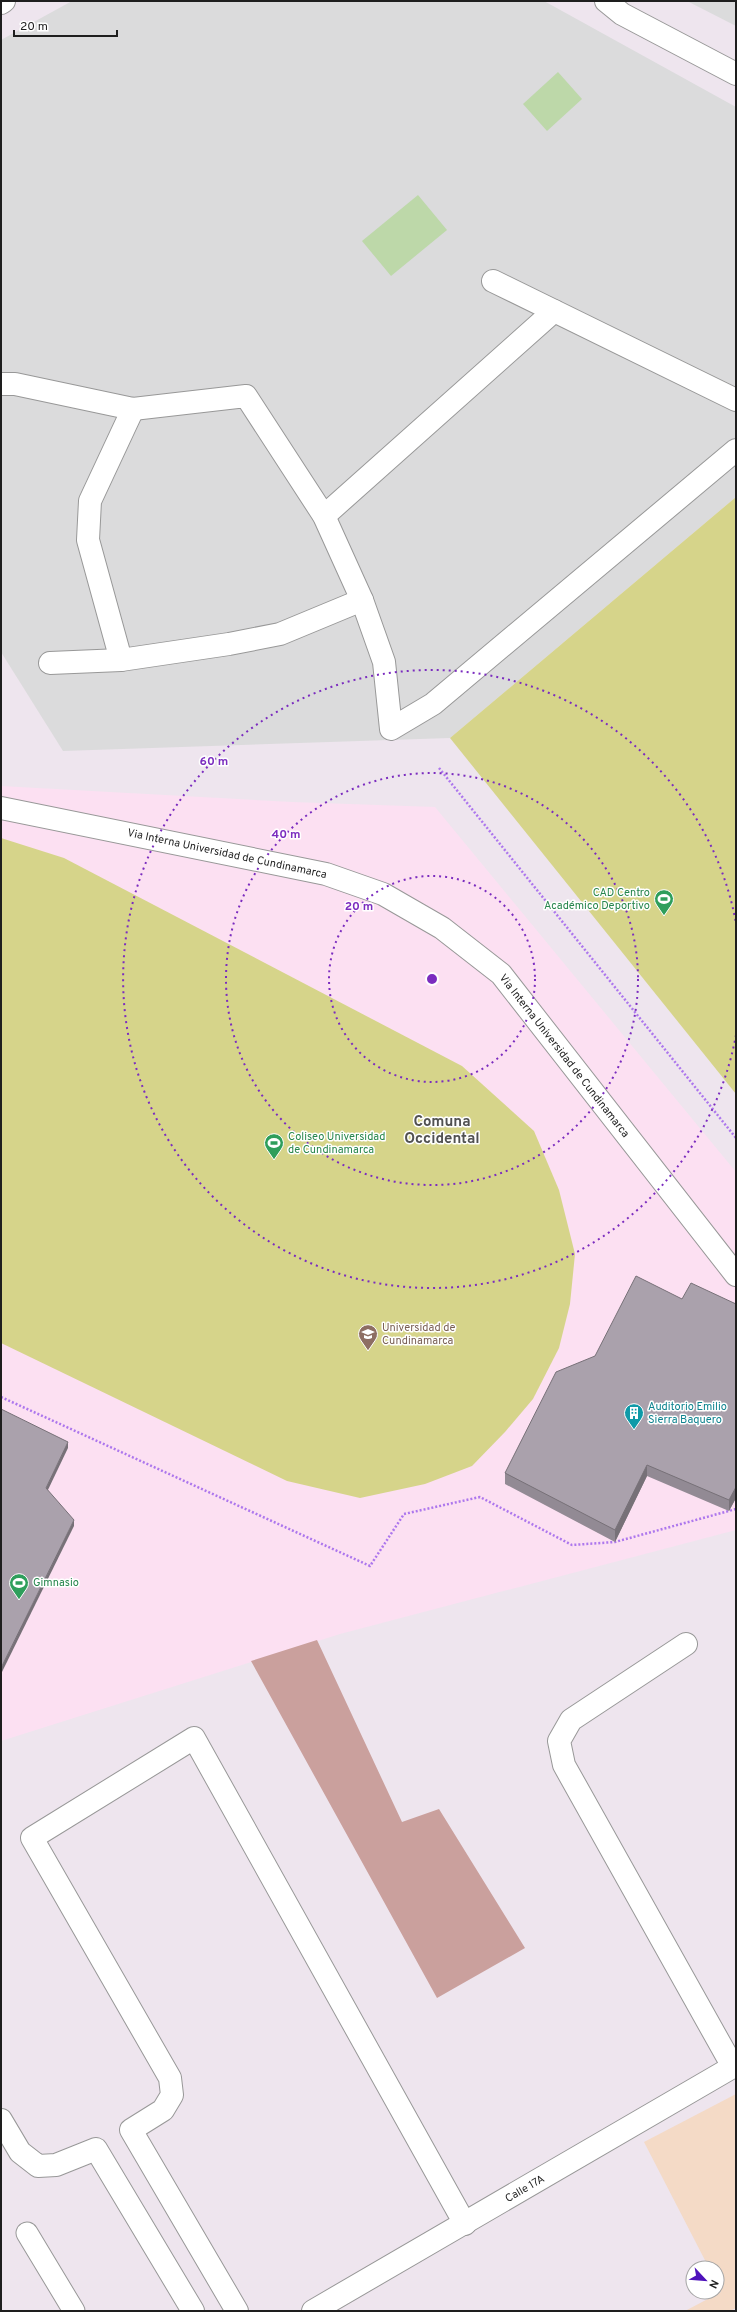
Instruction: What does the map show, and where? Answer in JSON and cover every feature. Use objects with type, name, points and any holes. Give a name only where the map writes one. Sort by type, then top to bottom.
[{"type":"street","points":[[606,1],[622,14],[736,74]]},
{"type":"street","points":[[493,281],[736,400]]},
{"type":"street","points":[[324,516],[554,310]]},
{"type":"street","points":[[1,384],[15,384],[133,409],[246,396],[324,516],[362,600],[384,662],[391,729],[433,704],[736,450]]},
{"type":"street","points":[[121,660],[88,540],[90,501],[133,409]]},
{"type":"street","points":[[50,663],[121,660],[229,644],[280,634],[362,600]]},
{"type":"street","name":"Via Interna Universidad de Cundinamarca","points":[[1,808],[326,874],[383,894],[442,928],[501,974],[736,1275]]},
{"type":"street","points":[[686,1644],[572,1720],[559,1741],[564,1765],[734,2066]]},
{"type":"street","points":[[237,2311],[130,2130],[163,2110],[172,2095],[170,2078],[32,1838],[194,1738],[465,2224]]},
{"type":"street","name":"Calle 17A","points":[[313,2311],[465,2224],[734,2066]]},
{"type":"street","points":[[1,2120],[20,2152],[38,2166],[56,2165],[96,2150],[193,2311]]},
{"type":"lane","points":[[27,2233],[74,2311]]},
{"type":"path","points":[[439,768],[736,1138]]},
{"type":"path","points":[[1,1397],[370,1566],[404,1514],[480,1498],[572,1545],[615,1542],[736,1509]]},
{"type":"shaded area","points":[[72,1],[544,1],[736,107],[736,497],[450,738],[63,751],[1,652],[1,40]]},
{"type":"shaded area","points":[[687,1],[736,1],[736,26]]},
{"type":"shaded area","points":[[558,72],[582,99],[547,131],[523,104]]},
{"type":"shaded area","points":[[418,195],[447,230],[391,276],[362,241]]},
{"type":"shaded area","name":"CAD Centro Académico Deportivo","points":[[736,497],[736,1094],[450,738]]},
{"type":"shaded area","name":"Universidad de Cundinamarca","points":[[1,786],[292,802],[435,807],[736,1172],[736,1530],[340,1634],[1,1741]]},
{"type":"shaded area","name":"Coliseo Universidad de Cundinamarca","points":[[1,838],[64,858],[462,1066],[534,1131],[559,1190],[575,1254],[570,1304],[559,1348],[533,1399],[505,1432],[472,1466],[425,1484],[360,1498],[287,1481],[1,1343]]},
{"type":"shaded area","points":[[317,1640],[402,1822],[439,1809],[525,1948],[437,1998],[251,1661]]},
{"type":"shaded area","points":[[736,2094],[736,2308],[730,2311],[685,2311],[706,2300],[725,2300],[725,2260],[705,2260],[644,2142]]},
{"type":"building","name":"Auditorio Emilio Sierra Baquero","points":[[636,1276],[682,1299],[691,1283],[736,1304],[736,1487],[729,1500],[647,1465],[615,1530],[505,1473],[556,1372],[595,1356]]},
{"type":"building","name":"Gimnasio","points":[[1,1409],[68,1442],[46,1488],[74,1520],[1,1668]]},
{"type":"place","name":"CAD Centro Académico Deportivo","points":[[664,916]]},
{"type":"place","name":"Coliseo Universidad de Cundinamarca","points":[[274,1160]]},
{"type":"place","name":"Universidad de Cundinamarca","points":[[368,1351]]},
{"type":"place","name":"Auditorio Emilio Sierra Baquero","points":[[634,1430]]},
{"type":"place","name":"Gimnasio","points":[[19,1600]]},
{"type":"district","name":"Comuna Occidental","points":[[442,1130]]}]
